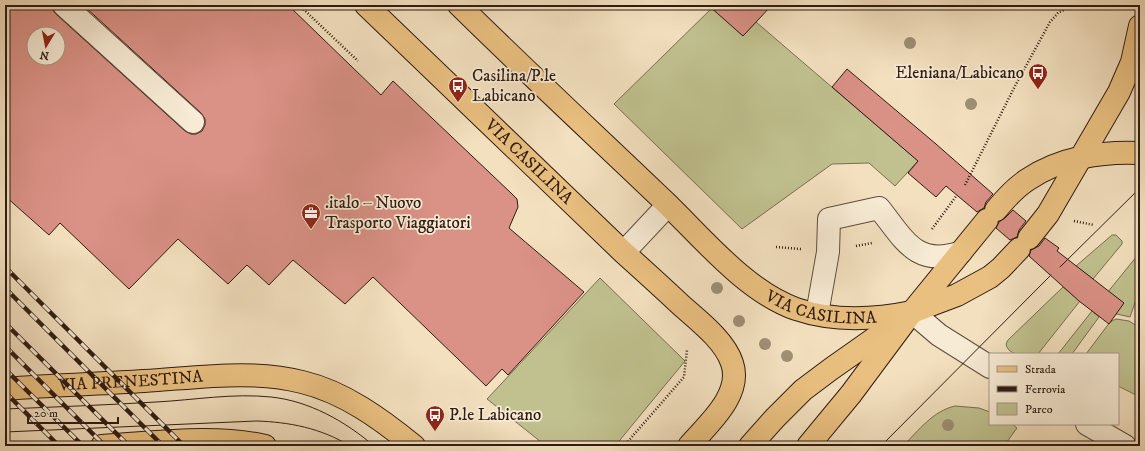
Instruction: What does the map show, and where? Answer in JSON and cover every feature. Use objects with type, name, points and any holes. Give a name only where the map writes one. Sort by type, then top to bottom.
[{"type":"main road","name":"VIA CASILINA","points":[[366,5],[624,252],[707,328],[725,349],[733,364],[734,380],[731,394],[723,407],[689,446]]},
{"type":"main road","name":"VIA CASILINA","points":[[459,5],[714,250],[753,284],[778,300],[795,308],[838,318],[862,319],[888,317],[912,312]]},
{"type":"main road","points":[[750,446],[803,390],[831,369],[912,312],[957,296],[978,285],[1001,268],[1048,214],[1082,157],[1110,108],[1126,76],[1136,47],[1140,26]]},
{"type":"main road","points":[[808,446],[852,394],[912,312],[991,215],[1005,199],[1026,180],[1043,170],[1082,157],[1108,153],[1140,153]]},
{"type":"main road","name":"VIA PRENESTINA","points":[[5,388],[209,376],[272,377],[302,382],[335,393],[361,407],[414,446]]},
{"type":"main road","points":[[102,446],[191,441],[240,442],[265,446]]},
{"type":"street","points":[[64,5],[193,122]]},
{"type":"street","points":[[624,252],[668,205]]},
{"type":"street","points":[[817,314],[828,252],[829,219],[880,208],[910,246],[920,253],[940,258],[961,252]]},
{"type":"street","points":[[912,312],[924,324],[944,339],[989,366]]},
{"type":"street","points":[[1089,425],[1125,446]]},
{"type":"path","points":[[299,5],[358,61]]},
{"type":"path","points":[[965,185],[1015,86],[1050,22],[1058,13],[1073,5]]},
{"type":"path","points":[[903,237],[931,229],[957,194]]},
{"type":"path","points":[[624,446],[684,376],[687,350]]},
{"type":"green space","points":[[712,8],[743,36],[756,22],[918,161],[895,186],[869,163],[832,164],[742,229],[614,104]]},
{"type":"green space","points":[[1112,235],[1116,235],[1122,241],[1122,244],[1093,279],[1076,266]]},
{"type":"green space","points":[[1137,256],[1140,257],[1140,295],[1138,294],[1130,317],[1112,313],[1107,293]]},
{"type":"green space","points":[[600,278],[685,361],[615,446],[546,446],[487,399]]},
{"type":"green space","points":[[1063,287],[1080,301],[1039,353],[1015,353],[1008,348],[1006,344],[1008,340]]},
{"type":"green space","points":[[1092,311],[1099,317],[1073,353],[1059,353]]},
{"type":"green space","points":[[1116,319],[1129,321],[1140,328],[1140,397],[1119,386],[1119,353],[1087,353],[1110,322]]},
{"type":"green space","points":[[955,406],[979,408],[989,412],[989,425],[1013,425],[1017,428],[1004,446],[903,446],[933,417],[947,408]]},
{"type":"building","points":[[5,5],[52,5],[52,9],[56,14],[185,131],[191,134],[196,134],[202,131],[205,125],[205,119],[201,113],[83,5],[288,5],[381,95],[393,81],[511,193],[517,199],[518,207],[509,228],[584,292],[508,375],[502,369],[486,386],[373,277],[345,304],[293,260],[269,285],[247,265],[228,284],[178,239],[129,289],[60,223],[49,235],[5,196]]},
{"type":"building","points":[[708,5],[772,5],[743,36]]},
{"type":"building","points":[[847,69],[993,194],[986,202],[984,208],[977,212],[946,186],[936,197],[908,173],[918,161],[832,87]]},
{"type":"building","points":[[1013,210],[1026,221],[1019,230],[1017,237],[1010,240],[996,228],[999,222]]},
{"type":"building","points":[[1045,238],[1059,248],[1057,251],[1124,303],[1109,324],[1079,301],[1029,256],[1031,250],[1039,246]]},
{"type":"tram line","points":[[1060,267],[1140,188]]},
{"type":"tram line","points":[[881,446],[1051,275]]},
{"type":"tram line","points":[[5,409],[137,403],[228,396],[271,397],[299,403],[326,414],[351,428],[374,446]]},
{"type":"tram line","points":[[5,432],[256,421],[281,423],[316,430],[350,446]]},
{"type":"railway","points":[[5,267],[184,446]]},
{"type":"railway","points":[[5,288],[163,446]]},
{"type":"railway","points":[[5,323],[129,446]]},
{"type":"railway","points":[[5,346],[105,446]]},
{"type":"railway","points":[[5,369],[83,446]]},
{"type":"railway","points":[[5,392],[59,446]]},
{"type":"place","name":"Eleniana/Labicano","points":[[1038,90]]},
{"type":"place","name":"Casilina/P.le Labicano","points":[[458,103]]},
{"type":"place","name":".italo – Nuovo Trasporto Viaggiatori","points":[[311,230]]},
{"type":"place","name":"P.le Labicano","points":[[435,432]]}]
